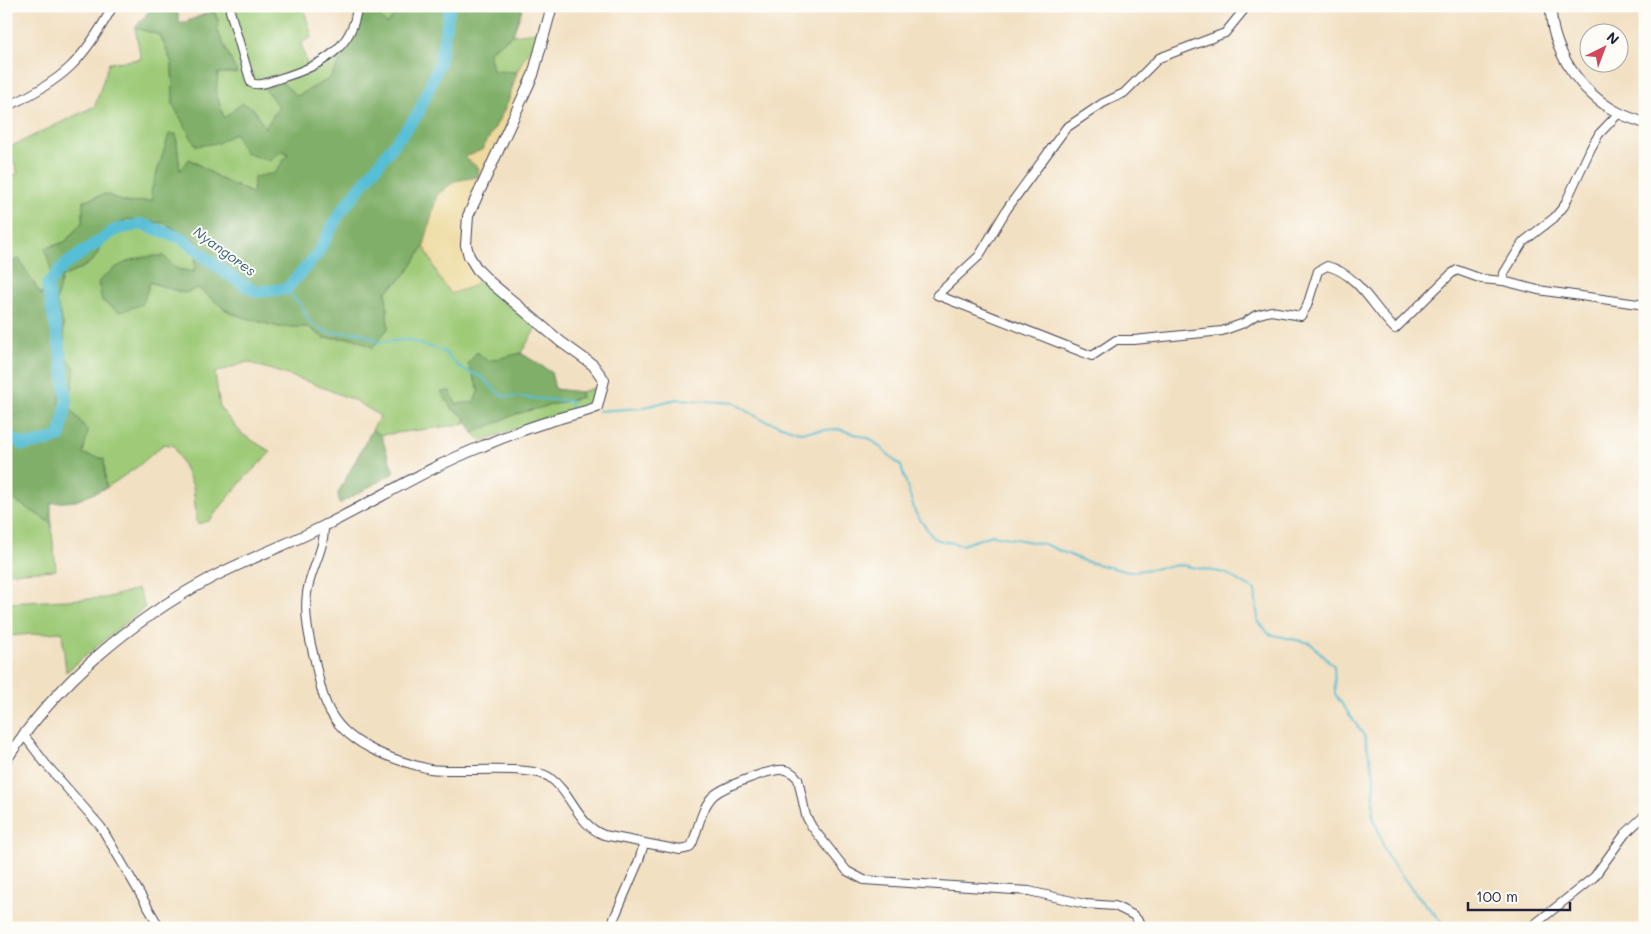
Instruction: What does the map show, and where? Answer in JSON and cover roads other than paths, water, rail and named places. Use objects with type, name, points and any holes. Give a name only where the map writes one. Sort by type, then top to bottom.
[{"type":"street","points":[[6,107],[46,87],[72,66],[88,48],[113,6]]},
{"type":"street","points":[[221,6],[230,9],[251,83],[256,85],[286,77],[323,62],[346,39],[356,22],[357,6]]},
{"type":"street","points":[[6,760],[23,734],[62,687],[166,605],[211,578],[324,526],[392,489],[481,447],[540,424],[597,407],[604,380],[598,370],[561,342],[476,269],[466,245],[468,216],[533,75],[552,6]]},
{"type":"street","points":[[1248,6],[1225,33],[1160,58],[1124,93],[1102,103],[1066,128],[1007,209],[979,256],[937,294],[1092,356],[1116,340],[1134,340],[1222,330],[1244,323],[1256,315],[1270,311],[1301,316],[1307,306],[1318,271],[1327,266],[1334,268],[1357,284],[1395,329],[1457,270],[1482,279],[1503,281],[1538,290],[1645,305]]},
{"type":"street","points":[[1551,6],[1551,23],[1557,46],[1584,86],[1619,113],[1645,123]]},
{"type":"street","points":[[1503,281],[1504,273],[1523,242],[1560,213],[1599,134],[1619,113]]},
{"type":"street","points":[[324,526],[323,542],[307,590],[307,630],[326,702],[341,728],[352,738],[367,746],[430,769],[539,773],[556,783],[590,828],[604,835],[680,850],[689,848],[704,810],[715,794],[742,782],[775,771],[786,770],[794,774],[798,779],[806,816],[812,826],[847,871],[859,878],[873,882],[899,881],[1029,891],[1085,904],[1115,906],[1133,914],[1145,928]]},
{"type":"street","points":[[23,734],[45,763],[101,827],[160,928]]},
{"type":"street","points":[[1530,928],[1594,877],[1625,834],[1645,815]]},
{"type":"street","points":[[610,928],[638,863],[644,844]]},
{"type":"waterway","name":"Nyangores","points":[[6,434],[23,445],[46,441],[60,436],[67,401],[60,348],[47,285],[63,266],[115,230],[141,224],[181,238],[227,274],[256,292],[286,289],[316,256],[340,213],[418,114],[439,64],[450,6]]},
{"type":"waterway","points":[[286,289],[302,307],[310,323],[329,333],[359,332],[380,342],[407,340],[443,351],[460,368],[480,376],[502,396],[570,401],[572,410]]},
{"type":"waterway","points":[[598,411],[640,408],[677,399],[734,403],[761,419],[799,432],[838,429],[871,439],[901,466],[915,512],[934,539],[962,545],[992,535],[1044,544],[1084,561],[1129,572],[1180,565],[1225,573],[1255,590],[1258,621],[1269,634],[1310,643],[1334,666],[1335,694],[1365,737],[1374,775],[1373,816],[1387,856],[1411,888],[1447,928]]}]
